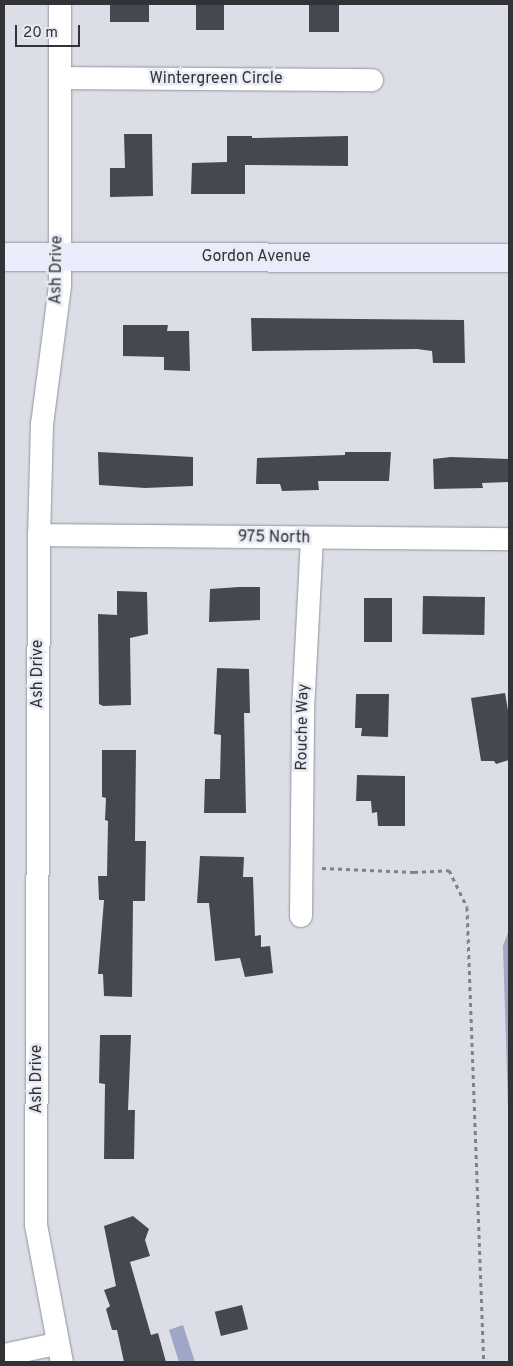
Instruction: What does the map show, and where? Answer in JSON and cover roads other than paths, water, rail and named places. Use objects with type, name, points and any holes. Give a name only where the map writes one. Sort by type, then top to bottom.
[{"type":"main road","name":"Gordon Avenue","points":[[4,257],[509,258]]},
{"type":"street","name":"Ash Drive","points":[[59,1353],[36,1225],[39,535],[42,424],[60,286],[60,4]]},
{"type":"street","name":"Wintergreen Circle","points":[[61,78],[372,80]]},
{"type":"street","name":"975 North","points":[[39,535],[509,539]]},
{"type":"street","name":"Rouche Way","points":[[301,916],[303,710],[312,538]]},
{"type":"street","points":[[4,1355],[59,1353]]},
{"type":"water","points":[[509,930],[509,1139],[503,946]]},
{"type":"water","points":[[183,1325],[195,1362],[179,1362],[169,1330]]}]
